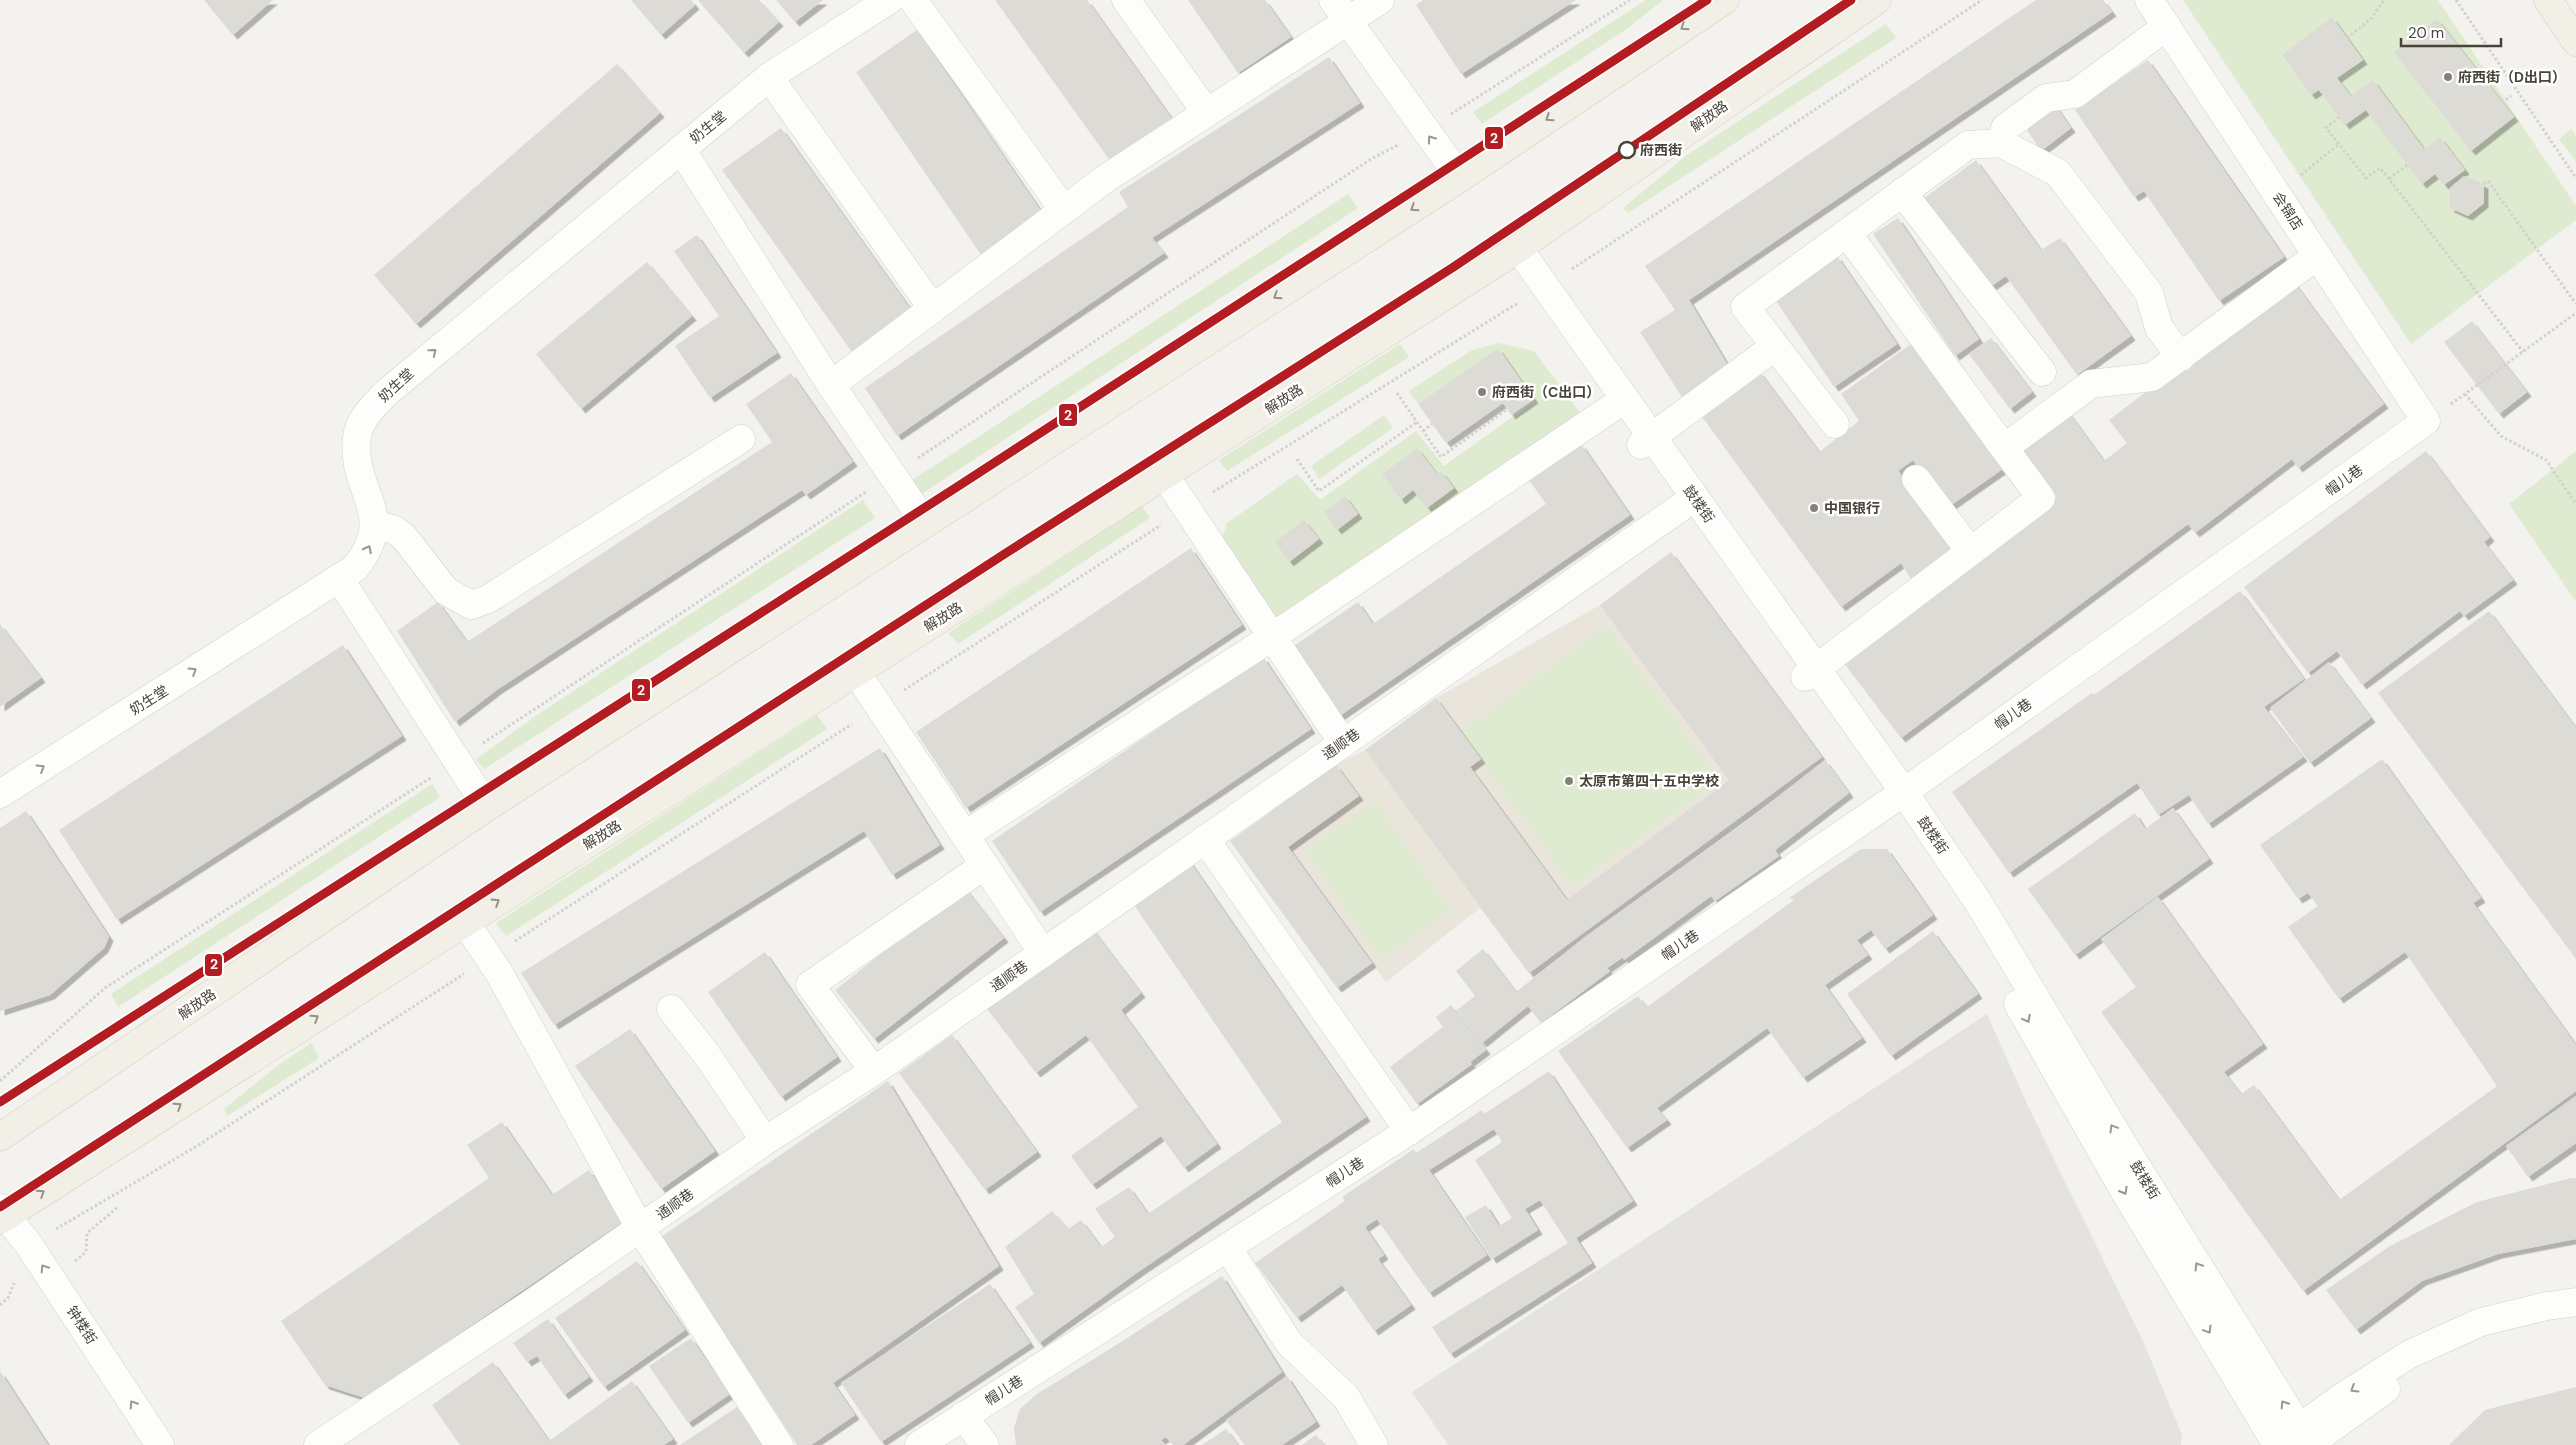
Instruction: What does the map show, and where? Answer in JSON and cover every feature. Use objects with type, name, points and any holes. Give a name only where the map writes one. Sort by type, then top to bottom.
[{"type":"main road","name":"解放路","points":[[0,1138],[487,807],[1460,178],[1725,0]]},
{"type":"main road","name":"解放路","points":[[2,1215],[1165,476],[1513,252],[1877,0]]},
{"type":"main road","points":[[2548,0],[2576,42]]},
{"type":"street","name":"奶生堂","points":[[0,794],[355,568],[368,552],[374,534],[372,511],[360,471],[357,437],[366,414],[406,374],[770,78],[889,0]]},
{"type":"street","points":[[913,0],[1064,210]]},
{"type":"street","points":[[1126,0],[1206,112]]},
{"type":"street","points":[[831,386],[1105,178],[1206,112],[1340,10],[1380,0]]},
{"type":"street","name":"会锦店","points":[[2149,0],[2426,421]]},
{"type":"street","points":[[1340,10],[1460,178]]},
{"type":"street","points":[[2001,143],[2005,128],[2046,98],[2075,94],[2166,26]]},
{"type":"street","points":[[770,78],[933,309]]},
{"type":"street","points":[[1834,424],[1745,307],[1968,145],[2001,143],[2058,173],[2149,293],[2159,328],[2181,357]]},
{"type":"street","points":[[681,149],[831,386],[925,523]]},
{"type":"street","points":[[1902,192],[2042,372]]},
{"type":"street","points":[[1810,673],[2041,498],[1847,233]]},
{"type":"street","name":"鼓楼街","points":[[1513,252],[1810,673],[1980,906],[2127,1151],[2307,1440]]},
{"type":"street","points":[[2004,448],[2091,384],[2152,378],[2317,256]]},
{"type":"street","points":[[1646,441],[1774,347]]},
{"type":"street","points":[[965,835],[1272,637],[1620,403]]},
{"type":"street","name":"帽儿巷","points":[[919,1445],[1409,1131],[1898,796],[2426,421]]},
{"type":"street","points":[[374,524],[395,530],[404,537],[446,591],[471,605],[488,599],[741,438]]},
{"type":"street","points":[[1165,476],[1342,743]]},
{"type":"street","points":[[1916,479],[1970,551]]},
{"type":"street","name":"通顺巷","points":[[318,1445],[531,1304],[765,1141],[874,1071],[1689,501]]},
{"type":"street","points":[[339,578],[487,807]]},
{"type":"street","points":[[856,672],[1044,952]]},
{"type":"street","name":"鼓楼街","points":[[1898,796],[1971,916],[2043,1049],[2124,1192],[2277,1445]]},
{"type":"street","points":[[1205,839],[1409,1131]]},
{"type":"street","points":[[874,1071],[810,984],[985,865]]},
{"type":"street","points":[[465,922],[489,958],[640,1228],[779,1445]]},
{"type":"street","points":[[671,1009],[707,1055],[765,1141]]},
{"type":"street","name":"钟楼街","points":[[2,1215],[29,1245],[160,1445]]},
{"type":"street","points":[[1228,1248],[1289,1343],[1346,1397],[1374,1445]]},
{"type":"street","points":[[2307,1440],[2342,1397],[2419,1350],[2481,1322],[2546,1306],[2576,1302]]},
{"type":"street","points":[[2277,1445],[2307,1440],[2416,1368],[2495,1331],[2576,1314]]},
{"type":"street","points":[[963,1416],[985,1445]]},
{"type":"path","points":[[0,1081],[105,988],[457,760],[1371,159],[1425,130],[1630,0]]},
{"type":"path","points":[[29,1245],[197,1146],[1186,508],[1539,290],[1982,0]]},
{"type":"path","points":[[2347,38],[2371,19],[2384,0]]},
{"type":"path","points":[[2456,0],[2576,178]]},
{"type":"path","points":[[2502,102],[2511,96]]},
{"type":"path","points":[[2340,117],[2326,128],[2366,178],[2380,168],[2523,352]]},
{"type":"path","points":[[2293,181],[2339,144]]},
{"type":"path","points":[[2389,179],[2407,165]]},
{"type":"path","points":[[2484,184],[2488,181],[2576,304]]},
{"type":"path","points":[[2426,421],[2576,313]]},
{"type":"path","points":[[1397,393],[1441,457],[1507,409]]},
{"type":"path","points":[[2465,394],[2501,436],[2546,460],[2576,504]]},
{"type":"path","points":[[1296,459],[1319,491],[1417,422]]},
{"type":"path","points":[[1423,430],[1432,424]]},
{"type":"path","points":[[73,1263],[86,1252],[87,1233],[117,1208]]},
{"type":"path","points":[[0,1304],[8,1298],[14,1283]]},
{"type":"shaded area","name":"太原市第四十五中学校","points":[[1671,552],[1822,757],[1529,973],[1480,908],[1386,982],[1288,847],[1359,796],[1336,765],[1365,750],[1436,698],[1600,605]]},
{"type":"shaded area","points":[[1987,1014],[2028,1106],[2143,1341],[2182,1435],[2181,1445],[1448,1445],[1412,1392]]},
{"type":"green space","points":[[1646,0],[1663,0],[1628,28],[1482,124],[1473,112]]},
{"type":"green space","points":[[2183,0],[2438,0],[2576,206],[2576,220],[2411,344]]},
{"type":"green space","points":[[1886,24],[1896,38],[1628,213],[1623,208],[1687,155]]},
{"type":"green space","points":[[2571,129],[2576,136],[2576,162],[2559,139]]},
{"type":"green space","points":[[1348,194],[1358,208],[917,497],[908,483]]},
{"type":"green space","points":[[1498,343],[1534,351],[1583,417],[1278,618],[1224,548],[1223,536],[1227,523],[1297,474],[1320,500],[1416,431],[1444,466],[1535,401],[1498,348],[1418,404],[1409,391],[1472,350]]},
{"type":"green space","points":[[1400,344],[1409,357],[1227,471],[1219,460]]},
{"type":"green space","points":[[1384,415],[1393,428],[1319,479],[1311,466]]},
{"type":"green space","points":[[2576,451],[2576,602],[2509,504]]},
{"type":"green space","points":[[863,500],[875,518],[484,769],[476,759],[540,713]]},
{"type":"green space","points":[[1142,506],[1150,518],[958,644],[948,633]]},
{"type":"green space","points":[[1607,626],[1719,780],[1573,886],[1461,732]]},
{"type":"green space","points":[[817,715],[827,729],[506,936],[496,923]]},
{"type":"green space","points":[[432,784],[440,797],[118,1007],[111,994]]},
{"type":"green space","points":[[1375,802],[1450,911],[1381,959],[1305,850]]},
{"type":"green space","points":[[311,1043],[319,1058],[227,1116],[224,1109],[277,1066]]},
{"type":"building","points":[[204,0],[273,0],[233,35]]},
{"type":"building","points":[[631,0],[691,0],[695,5],[661,35]]},
{"type":"building","points":[[698,0],[759,0],[779,22],[744,53]]},
{"type":"building","points":[[776,0],[823,0],[795,22]]},
{"type":"building","points":[[995,0],[1087,0],[1172,119],[1111,162]]},
{"type":"building","points":[[1188,0],[1265,0],[1291,37],[1238,73]]},
{"type":"building","points":[[1423,0],[1576,0],[1461,74],[1416,5]]},
{"type":"building","points":[[2036,0],[2103,0],[2112,12],[1689,300],[1727,364],[1682,397],[1640,332],[1675,310],[1645,266]]},
{"type":"building","points":[[2332,17],[2363,60],[2337,78],[2351,96],[2373,80],[2424,149],[2440,137],[2465,170],[2444,185],[2435,174],[2422,184],[2366,110],[2345,125],[2319,90],[2311,95],[2282,55]]},
{"type":"building","name":"府西街（D出口）","points":[[2437,19],[2514,117],[2471,151],[2394,52]]},
{"type":"building","points":[[917,30],[1047,220],[986,262],[856,72]]},
{"type":"building","points":[[1329,57],[1360,103],[1152,238],[1164,253],[897,436],[865,388],[1128,207],[1119,192]]},
{"type":"building","points":[[2148,60],[2284,257],[2219,301],[2144,191],[2134,197],[2075,110]]},
{"type":"building","points":[[617,64],[660,113],[416,324],[374,275]]},
{"type":"building","points":[[2052,101],[2071,128],[2041,151],[2022,123]]},
{"type":"building","points":[[781,128],[916,317],[857,359],[722,170]]},
{"type":"building","points":[[1976,160],[2041,250],[2060,238],[2131,336],[2077,375],[2006,276],[1990,287],[1923,199]]},
{"type":"building","points":[[2464,176],[2484,184],[2484,203],[2468,216],[2450,208],[2450,188]]},
{"type":"building","points":[[1898,218],[1979,339],[1955,356],[1873,234]]},
{"type":"building","points":[[697,235],[777,353],[710,398],[675,346],[719,316],[674,251]]},
{"type":"building","points":[[1837,256],[1897,344],[1834,387],[1774,298]]},
{"type":"building","points":[[647,262],[692,316],[581,409],[536,354]]},
{"type":"building","points":[[2293,281],[2384,404],[2298,468],[2292,459],[2195,533],[2188,524],[1901,738],[1843,662],[2057,497],[2017,444],[2065,408],[2104,461],[2127,443],[2109,420]]},
{"type":"building","points":[[2472,321],[2527,392],[2499,414],[2444,342]]},
{"type":"building","points":[[1991,338],[2032,392],[2010,409],[1969,354]]},
{"type":"building","points":[[1918,339],[2007,466],[1947,508],[1913,460],[1898,471],[1957,549],[1912,581],[1901,563],[1841,607],[1700,414],[1759,371],[1819,452],[1859,421],[1841,394]]},
{"type":"building","name":"府西街（C出口）","points":[[1498,348],[1534,399],[1511,415],[1503,403],[1446,443],[1418,404]]},
{"type":"building","points":[[791,373],[853,462],[806,495],[802,490],[498,689],[455,722],[397,631],[438,602],[467,642],[772,442],[746,404]]},
{"type":"building","points":[[1581,444],[1630,515],[1338,717],[1291,648],[1358,602],[1373,624],[1546,504],[1529,480]]},
{"type":"building","points":[[1417,448],[1437,474],[1441,471],[1454,488],[1427,508],[1413,490],[1401,500],[1382,474]]},
{"type":"building","points":[[2426,451],[2490,537],[2484,542],[2513,580],[2464,616],[2460,611],[2362,685],[2337,651],[2308,673],[2244,587]]},
{"type":"building","points":[[1345,496],[1358,514],[1337,530],[1324,512]]},
{"type":"building","points":[[1304,520],[1319,539],[1289,562],[1275,542]]},
{"type":"building","points":[[1191,548],[1242,625],[966,808],[916,732]]},
{"type":"building","points":[[1671,552],[1822,757],[1529,973],[1365,750],[1436,698],[1481,759],[1470,767],[1567,900],[1729,780],[1600,605]]},
{"type":"building","points":[[2240,591],[2304,679],[2264,707],[2303,757],[2208,824],[2189,795],[2158,815],[2137,783],[2009,873],[1952,792],[2092,693],[2094,695]]},
{"type":"building","points":[[2489,611],[2576,728],[2576,959],[2378,693]]},
{"type":"building","points":[[0,624],[41,678],[0,707]]},
{"type":"building","points":[[343,645],[402,736],[117,920],[59,830]]},
{"type":"building","points":[[1263,657],[1311,729],[1040,912],[992,841]]},
{"type":"building","points":[[2329,662],[2371,718],[2310,763],[2270,708]]},
{"type":"building","points":[[880,748],[940,845],[892,875],[864,831],[554,1025],[521,973]]},
{"type":"building","points":[[2382,759],[2481,898],[2473,903],[2576,1045],[2576,1091],[2303,1291],[2101,1012],[2136,987],[2101,939],[2158,897],[2263,1044],[2224,1072],[2241,1094],[2254,1085],[2339,1200],[2497,1086],[2405,952],[2339,999],[2288,927],[2318,906],[2308,893],[2298,899],[2260,845]]},
{"type":"building","points":[[1825,760],[1849,793],[1775,850],[1779,856],[1715,901],[1711,896],[1624,960],[1623,957],[1607,968],[1610,971],[1541,1023],[1528,1006],[1482,1043],[1457,1010],[1475,996],[1456,971],[1483,949],[1516,992],[1585,937],[1752,817]]},
{"type":"building","points":[[1336,765],[1359,796],[1288,847],[1372,963],[1337,988],[1230,841]]},
{"type":"building","points":[[2173,808],[2209,859],[2075,955],[2028,889],[2135,813],[2145,829]]},
{"type":"building","points":[[26,811],[109,937],[104,948],[50,995],[0,1011],[0,828]]},
{"type":"building","points":[[1861,849],[1887,849],[1933,915],[1885,949],[1871,930],[1857,940],[1868,955],[1825,985],[1862,1038],[1803,1078],[1767,1028],[1657,1108],[1667,1120],[1627,1148],[1558,1051],[1638,996],[1647,1007],[1794,900],[1789,898]]},
{"type":"building","points":[[1188,859],[1366,1117],[1138,1272],[1039,1343],[1015,1307],[1034,1294],[1005,1247],[1052,1211],[1068,1229],[1081,1220],[1101,1247],[1115,1237],[1095,1209],[1129,1187],[1148,1214],[1282,1122],[1130,899]]},
{"type":"building","points":[[965,888],[1004,938],[874,1039],[835,990]]},
{"type":"building","points":[[1090,926],[1141,993],[1121,1010],[1217,1144],[1184,1168],[1161,1136],[1092,1185],[1071,1156],[1138,1107],[1086,1035],[1036,1073],[985,1006]]},
{"type":"building","points":[[1933,931],[1978,994],[1891,1056],[1847,994]]},
{"type":"building","points":[[765,952],[837,1057],[781,1097],[708,992]]},
{"type":"building","points":[[1451,1005],[1486,1050],[1470,1062],[1472,1064],[1417,1104],[1390,1067],[1443,1027],[1436,1017]]},
{"type":"building","points":[[630,1029],[715,1151],[661,1189],[575,1066]]},
{"type":"building","points":[[952,1035],[1037,1152],[985,1190],[899,1073]]},
{"type":"building","points":[[1549,1071],[1633,1201],[1576,1238],[1592,1263],[1450,1354],[1432,1327],[1568,1243],[1540,1200],[1525,1209],[1538,1230],[1492,1259],[1465,1217],[1486,1205],[1499,1226],[1512,1218],[1475,1160],[1502,1142],[1494,1129],[1429,1170],[1487,1255],[1429,1293],[1377,1219],[1365,1227],[1384,1255],[1378,1259],[1411,1305],[1374,1331],[1342,1285],[1297,1318],[1255,1263],[1345,1201],[1342,1197],[1414,1149],[1416,1153],[1482,1110],[1484,1114]]},
{"type":"building","points":[[888,1081],[999,1266],[833,1383],[855,1415],[811,1445],[797,1445],[661,1237]]},
{"type":"building","points":[[2576,1096],[2576,1143],[2528,1177],[2506,1146]]},
{"type":"building","points":[[502,1122],[552,1195],[589,1170],[624,1221],[365,1398],[325,1385],[281,1321],[489,1178],[467,1145]]},
{"type":"building","points":[[2576,1178],[2576,1239],[2498,1254],[2422,1281],[2356,1330],[2326,1290],[2390,1246],[2477,1202]]},
{"type":"building","points":[[637,1261],[685,1330],[604,1387],[555,1318]]},
{"type":"building","points":[[1222,1276],[1282,1372],[1183,1445],[1173,1445],[1166,1437],[1161,1440],[1166,1445],[1016,1445],[1014,1428],[1020,1409],[1037,1394]]},
{"type":"building","points":[[990,1284],[1030,1343],[881,1442],[841,1383]]},
{"type":"building","points":[[548,1319],[589,1377],[564,1395],[537,1356],[527,1362],[513,1343]]},
{"type":"building","points":[[691,1338],[730,1394],[688,1423],[649,1366]]},
{"type":"building","points":[[493,1362],[549,1441],[632,1381],[673,1439],[664,1445],[460,1445],[432,1405]]},
{"type":"building","points":[[0,1371],[48,1445],[0,1445]]},
{"type":"building","points":[[1287,1376],[1316,1422],[1282,1445],[1245,1445],[1226,1420]]},
{"type":"building","points":[[2576,1387],[2576,1445],[2449,1445],[2485,1410]]},
{"type":"building","points":[[737,1407],[763,1445],[680,1445]]},
{"type":"building","points":[[1226,1429],[1238,1445],[1202,1445]]},
{"type":"building","points":[[1316,1435],[1324,1445],[1302,1445]]},
{"type":"transit line","name":"2","points":[[0,1102],[960,485],[1707,0]]},
{"type":"transit line","name":"2","points":[[0,1207],[1006,553],[1452,268],[1851,0]]},
{"type":"place","name":"府西街（D出口）","points":[[2448,77]]},
{"type":"place","name":"府西街","points":[[1627,150]]},
{"type":"place","name":"府西街（C出口）","points":[[1482,392]]},
{"type":"place","name":"中国银行","points":[[1814,508]]},
{"type":"place","name":"太原市第四十五中学校","points":[[1569,781]]}]
